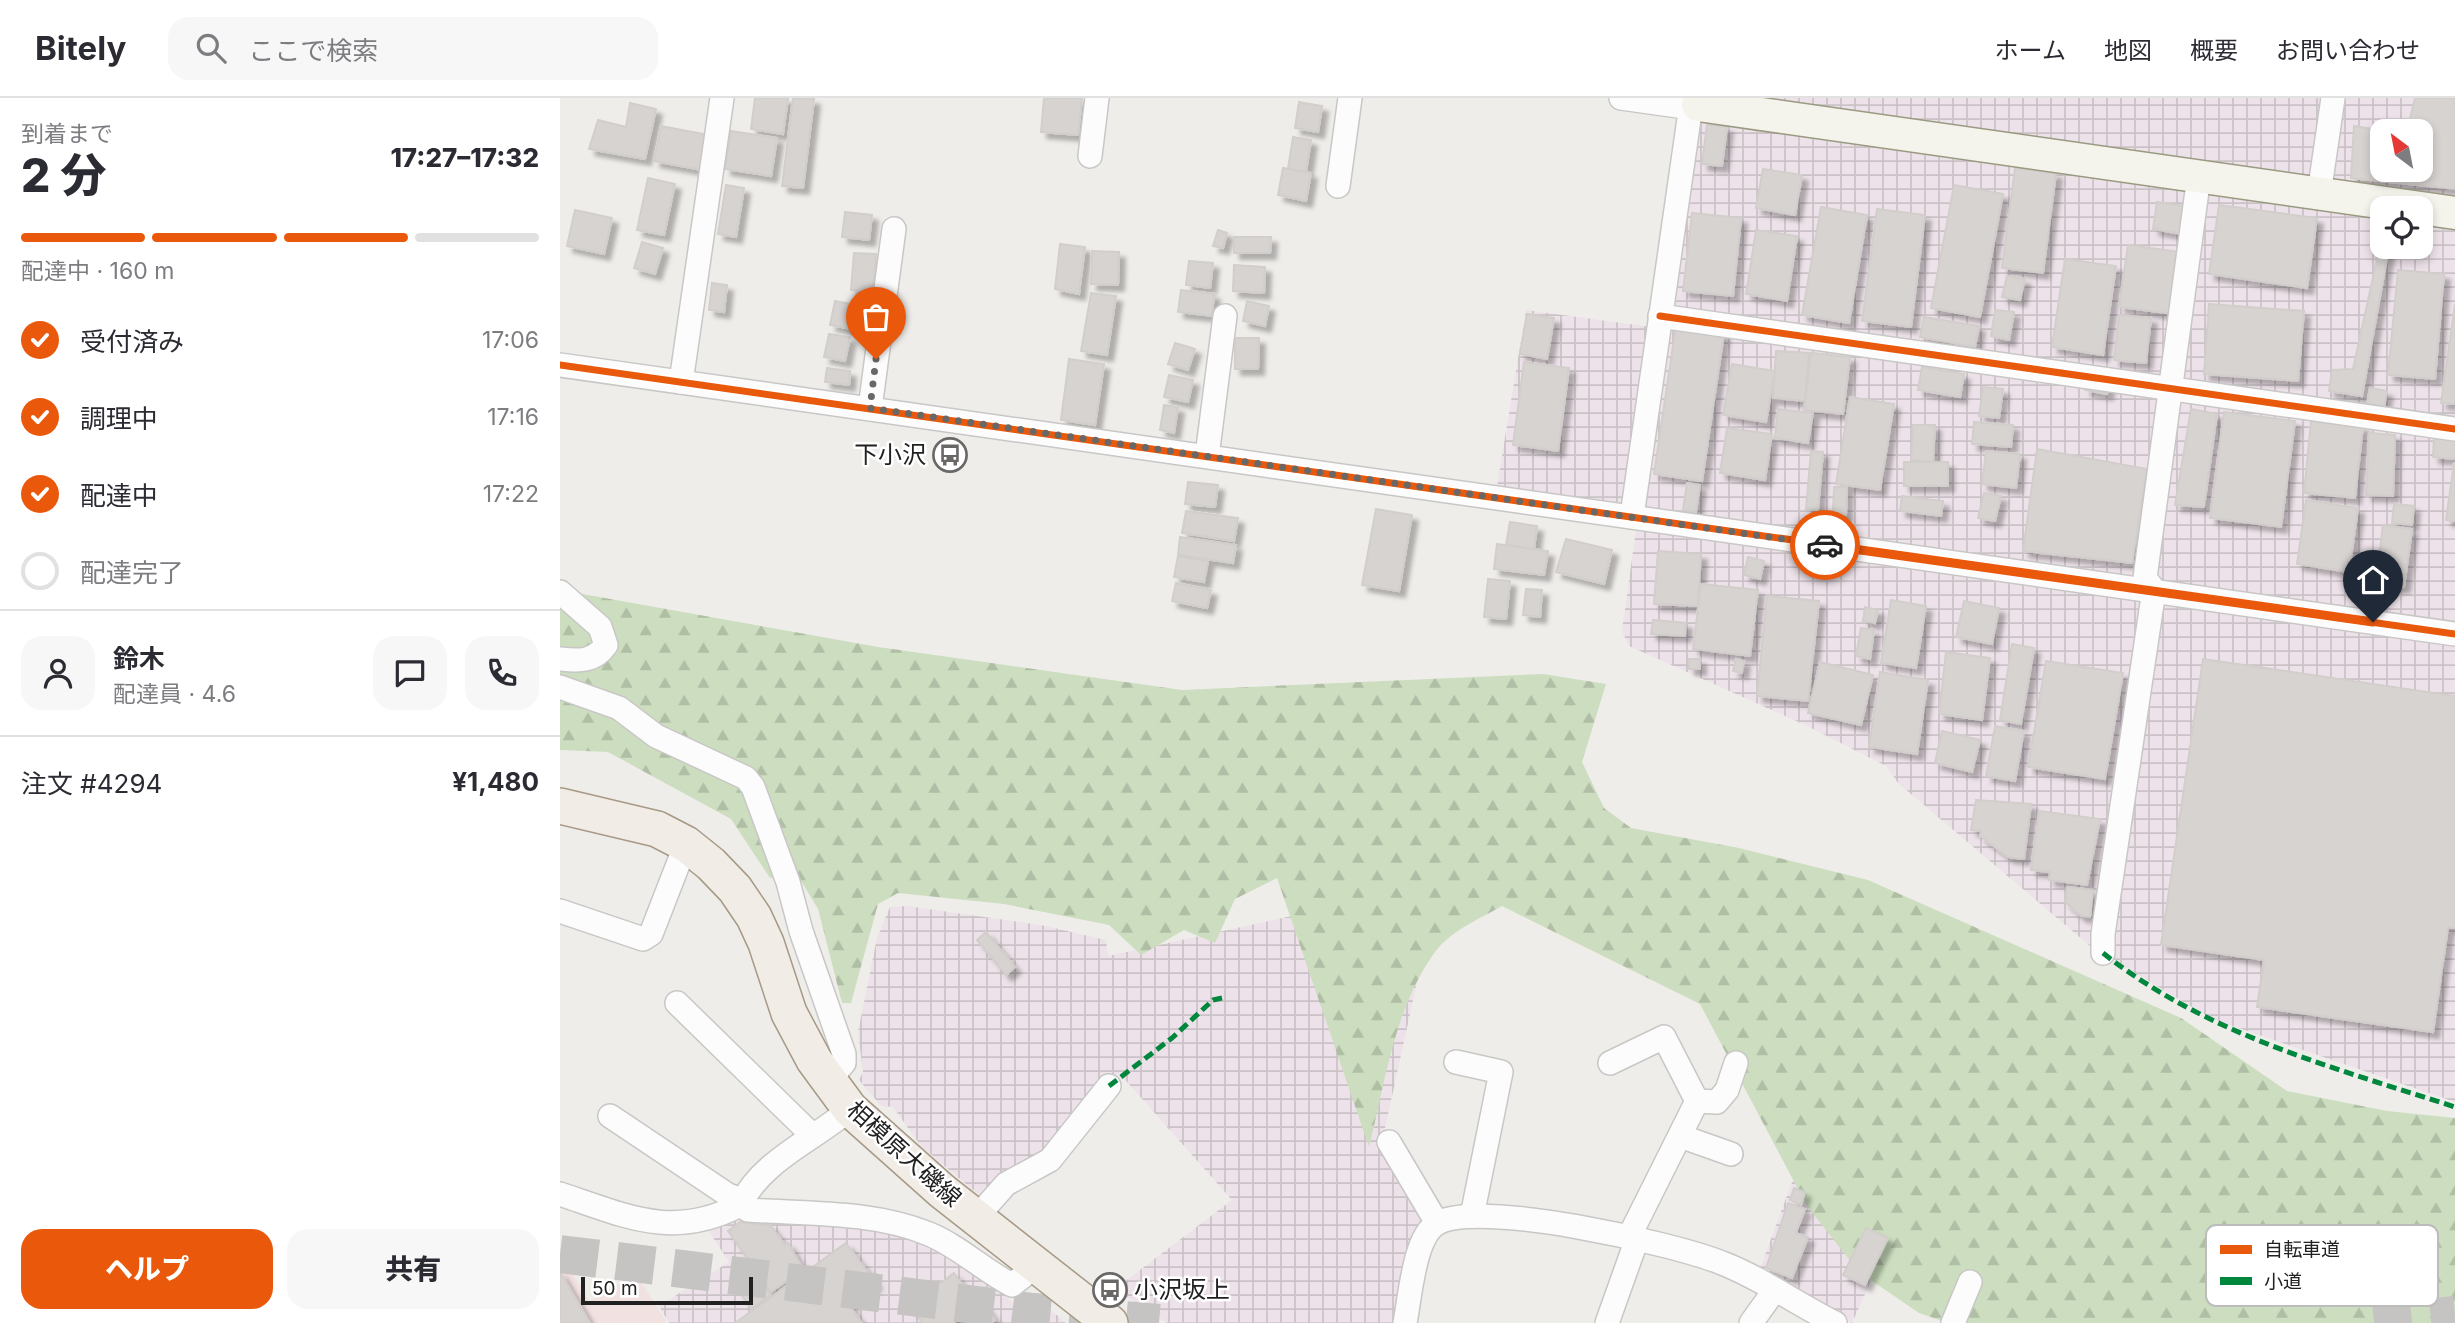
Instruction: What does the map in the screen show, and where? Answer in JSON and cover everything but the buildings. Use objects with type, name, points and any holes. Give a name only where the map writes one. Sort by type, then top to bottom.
[{"type":"main road","name":"相模原大磯線","points":[[560,806],[626,819],[657,829],[686,844],[735,889],[754,917],[766,943],[789,1013],[814,1060],[850,1109],[976,1218],[1110,1323]]},
{"type":"street","points":[[681,382],[722,98]]},
{"type":"street","points":[[1090,156],[1097,98]]},
{"type":"street","points":[[1338,186],[1350,98]]},
{"type":"street","points":[[1621,98],[1685,107],[1698,102],[2455,213]]},
{"type":"street","points":[[2319,194],[2333,98]]},
{"type":"street","points":[[1632,516],[1690,112],[1698,102]]},
{"type":"street","points":[[2103,953],[2103,934],[2154,590],[2145,578],[2199,176]]},
{"type":"street","points":[[870,408],[875,309],[894,229]]},
{"type":"street","points":[[1660,317],[2455,429]]},
{"type":"street","points":[[1207,456],[1217,329]]},
{"type":"street","points":[[560,365],[2455,634]]},
{"type":"street","points":[[560,592],[600,627],[606,645],[595,657],[585,661],[560,659]]},
{"type":"street","points":[[560,687],[619,708],[656,736],[746,778],[754,787],[844,1054],[844,1063],[829,1080]]},
{"type":"street","points":[[571,908],[643,939],[651,933],[686,844]]},
{"type":"street","points":[[677,1003],[699,1037],[813,1135]]},
{"type":"street","points":[[1607,1323],[1633,1238],[1697,1101],[1672,1033],[1610,1063]]},
{"type":"street","points":[[1456,1062],[1511,1073],[1472,1216]]},
{"type":"street","points":[[1697,1101],[1717,1101],[1727,1090],[1736,1063]]},
{"type":"street","points":[[976,1218],[1006,1184],[1050,1160],[1110,1086]]},
{"type":"street","points":[[560,1194],[660,1225],[680,1225],[741,1202],[746,1191],[773,1165],[850,1109]]},
{"type":"street","points":[[610,1116],[741,1202],[748,1210],[897,1223],[930,1234],[962,1251],[996,1277],[1012,1285],[1036,1266]]},
{"type":"street","points":[[1680,1136],[1731,1154]]},
{"type":"street","points":[[1389,1142],[1437,1223]]},
{"type":"street","points":[[1405,1323],[1424,1235],[1437,1223],[1472,1216],[1527,1220],[1677,1247],[1724,1263],[1835,1323]]},
{"type":"street","points":[[1953,1323],[1970,1282]]},
{"type":"street","points":[[1751,1323],[1774,1290]]},
{"type":"shaded area","points":[[1701,98],[2455,98],[2455,1102],[2212,1019],[2090,946],[1898,783],[1886,766],[1803,724],[1629,646],[1622,631],[1639,508],[1496,492],[1526,310],[1666,329]]},
{"type":"shaded area","points":[[907,906],[1041,925],[1106,940],[1108,956],[1310,912],[1429,927],[1382,1142],[1426,1226],[1400,1323],[1167,1323],[1115,1289],[1232,1200],[1119,1073],[1115,1076],[1110,1072],[1046,1153],[979,1195],[921,1146],[893,1107],[881,1106],[859,1080],[863,1072],[858,1032],[877,938],[890,907]]},
{"type":"shaded area","points":[[1798,1166],[1891,1237],[1852,1323],[1758,1274]]},
{"type":"shaded area","points":[[724,1217],[860,1224],[901,1232],[971,1266],[1012,1302],[1027,1305],[1037,1298],[1066,1323],[669,1323],[659,1306],[729,1262],[706,1227]]},
{"type":"shaded area","points":[[560,1253],[589,1301],[636,1274],[667,1323],[560,1323]]},
{"type":"green space","points":[[560,590],[878,647],[1182,690],[1543,674],[1606,684],[1582,762],[1604,808],[1631,828],[1739,848],[1868,880],[2181,1018],[2287,1091],[2387,1111],[2455,1118],[2455,1323],[1948,1323],[1919,1313],[1859,1272],[1807,1206],[1700,1004],[1502,906],[1447,939],[1420,976],[1392,1048],[1369,1147],[1277,878],[1235,899],[1215,943],[1184,930],[1141,955],[1109,925],[1004,904],[898,893],[878,904],[851,1003],[842,1003],[818,909],[794,869],[770,878],[731,819],[608,752],[560,750]]},
{"type":"tunnel","points":[[560,1254],[1033,1312],[1159,1323]]},
{"type":"tunnel","points":[[2374,1323],[2455,1315]]},
{"type":"marked path","points":[[2103,953],[2143,982],[2228,1027],[2317,1062],[2455,1107]]},
{"type":"marked path","points":[[1109,1086],[1172,1038],[1213,1000],[1222,998]]},
{"type":"cycle path","points":[[1660,316],[2455,429]]},
{"type":"cycle path","points":[[560,365],[2455,634]]},
{"type":"way so far","points":[[876,359],[870,408],[1825,545]]},
{"type":"place","name":"下小沢","points":[[950,455]]},
{"type":"place","name":"小沢坂上","points":[[1110,1290]]},
{"type":"route","points":[[1825,545],[2373,622]]}]
